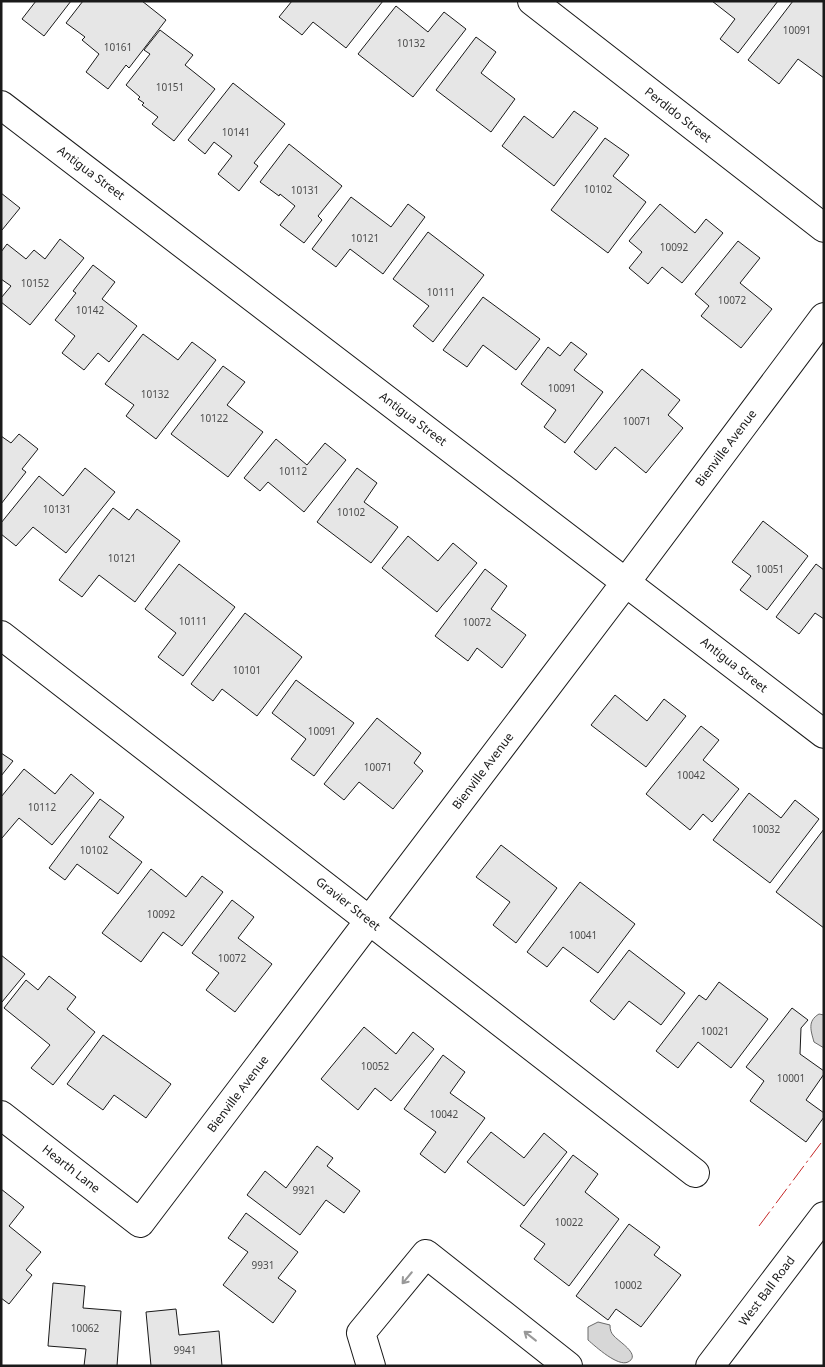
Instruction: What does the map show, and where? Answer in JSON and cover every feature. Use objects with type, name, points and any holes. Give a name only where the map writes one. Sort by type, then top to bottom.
[{"type":"street","name":"Perdido Street","points":[[532,1],[824,228]]},
{"type":"street","name":"Antigua Street","points":[[1,105],[824,734]]},
{"type":"street","name":"Bienville Avenue","points":[[140,1223],[626,582],[824,317]]},
{"type":"street","name":"Gravier Street","points":[[1,635],[695,1173]]},
{"type":"street","name":"Hearth Lane","points":[[1,1114],[140,1223]]},
{"type":"street","name":"West Ball Road","points":[[710,1366],[824,1216]]},
{"type":"street","points":[[372,1366],[361,1333],[426,1254],[568,1366]]},
{"type":"shaded area","points":[[819,1014],[824,1015],[824,1048],[814,1042],[811,1030],[811,1023]]},
{"type":"shaded area","points":[[598,1322],[610,1325],[613,1335],[631,1352],[632,1359],[624,1363],[619,1362],[588,1340],[588,1327]]},
{"type":"building","points":[[36,1],[71,1],[44,36],[22,19]]},
{"type":"building","points":[[83,1],[142,1],[166,20],[129,68],[126,65],[108,89],[86,72],[99,54],[82,40],[85,37],[66,23]]},
{"type":"building","points":[[292,1],[383,1],[346,48],[313,22],[302,35],[279,17]]},
{"type":"building","points":[[712,1],[778,1],[738,53],[720,39],[735,19]]},
{"type":"building","points":[[793,1],[824,1],[824,78],[798,59],[779,84],[748,60]]},
{"type":"building","points":[[396,6],[428,32],[444,12],[466,29],[413,97],[358,54]]},
{"type":"building","points":[[160,30],[193,55],[185,65],[215,89],[174,141],[152,124],[158,117],[142,105],[144,103],[138,99],[140,97],[126,85],[150,54],[144,50]]},
{"type":"building","points":[[476,37],[496,52],[481,73],[515,99],[491,132],[436,90]]},
{"type":"building","points":[[233,83],[285,124],[254,163],[258,166],[239,191],[218,174],[232,156],[214,142],[205,154],[188,140]]},
{"type":"building","points":[[574,111],[598,128],[554,186],[502,146],[524,116],[553,138]]},
{"type":"building","points":[[605,138],[629,155],[613,176],[646,202],[608,253],[551,210]]},
{"type":"building","points":[[289,144],[342,186],[318,216],[322,220],[304,243],[280,225],[295,206],[260,182]]},
{"type":"building","points":[[1,193],[20,208],[2,230],[1,229]]},
{"type":"building","points":[[351,197],[391,227],[408,204],[425,217],[383,274],[350,249],[336,267],[312,249]]},
{"type":"building","points":[[660,204],[695,233],[706,219],[723,233],[682,283],[662,267],[648,284],[629,268],[642,252],[629,241]]},
{"type":"building","points":[[428,232],[484,275],[433,342],[413,326],[429,306],[393,279]]},
{"type":"building","points":[[60,239],[84,258],[30,325],[1,302],[1,298],[11,286],[1,279],[1,252],[7,244],[26,259],[34,250],[45,259]]},
{"type":"building","points":[[738,241],[760,258],[740,283],[772,309],[741,348],[701,316],[709,306],[695,294]]},
{"type":"building","points":[[93,265],[115,282],[102,299],[137,326],[109,362],[98,353],[84,370],[62,353],[75,336],[55,320],[76,293],[73,291]]},
{"type":"building","points":[[483,297],[540,339],[516,370],[483,345],[467,367],[443,350]]},
{"type":"building","points":[[143,334],[178,360],[192,342],[216,360],[156,439],[126,416],[134,405],[105,384]]},
{"type":"building","points":[[571,342],[587,354],[574,370],[603,392],[565,443],[544,427],[556,410],[521,384],[548,347],[560,356]]},
{"type":"building","points":[[223,366],[245,382],[227,405],[263,432],[228,477],[171,434]]},
{"type":"building","points":[[642,369],[680,400],[668,415],[683,428],[646,473],[615,447],[596,470],[574,452]]},
{"type":"building","points":[[19,434],[38,449],[22,469],[26,472],[1,504],[1,436],[11,443]]},
{"type":"building","points":[[276,439],[307,465],[325,443],[346,460],[304,512],[268,482],[260,491],[244,478]]},
{"type":"building","points":[[85,468],[115,492],[66,553],[33,527],[16,546],[1,534],[1,523],[39,476],[63,496]]},
{"type":"building","points":[[357,468],[377,483],[364,502],[398,527],[371,563],[317,522]]},
{"type":"building","points":[[113,508],[129,520],[137,509],[180,541],[135,602],[99,575],[82,597],[59,580]]},
{"type":"building","points":[[763,521],[808,556],[767,610],[740,590],[751,576],[732,562]]},
{"type":"building","points":[[408,536],[438,561],[453,543],[477,563],[437,612],[382,568]]},
{"type":"building","points":[[179,564],[235,607],[183,676],[158,657],[176,633],[145,609]]},
{"type":"building","points":[[816,564],[824,570],[824,619],[815,613],[799,634],[776,617]]},
{"type":"building","points":[[485,569],[507,586],[491,609],[526,635],[502,668],[477,648],[468,661],[435,636]]},
{"type":"building","points":[[245,613],[302,657],[257,716],[222,689],[213,701],[191,684]]},
{"type":"building","points":[[296,680],[354,723],[314,776],[291,759],[306,739],[272,713]]},
{"type":"building","points":[[615,695],[647,721],[664,699],[686,716],[646,767],[591,725]]},
{"type":"building","points":[[377,718],[421,753],[414,763],[423,771],[393,809],[359,782],[344,800],[324,784]]},
{"type":"building","points":[[701,726],[719,740],[703,760],[739,789],[712,822],[703,814],[690,830],[646,794]]},
{"type":"building","points":[[1,753],[13,761],[1,776]]},
{"type":"building","points":[[24,769],[55,794],[71,774],[94,793],[52,845],[19,818],[1,837],[1,797]]},
{"type":"building","points":[[749,793],[781,818],[795,800],[819,819],[770,883],[713,840]]},
{"type":"building","points":[[100,799],[124,817],[109,837],[142,862],[118,894],[77,864],[65,880],[49,868]]},
{"type":"building","points":[[824,829],[824,928],[776,892]]},
{"type":"building","points":[[501,845],[557,888],[516,943],[493,925],[510,902],[476,877]]},
{"type":"building","points":[[151,869],[186,897],[202,876],[223,892],[182,946],[163,932],[141,962],[102,933]]},
{"type":"building","points":[[580,882],[635,924],[598,973],[563,947],[547,967],[527,952]]},
{"type":"building","points":[[232,900],[254,917],[238,938],[272,964],[235,1012],[206,990],[219,973],[192,953]]},
{"type":"building","points":[[629,950],[685,993],[661,1025],[629,1001],[614,1020],[590,1001]]},
{"type":"building","points":[[1,955],[25,974],[2,1002],[1,1001]]},
{"type":"building","points":[[49,976],[76,997],[67,1009],[95,1032],[53,1085],[31,1068],[50,1045],[4,1008],[26,980],[38,990]]},
{"type":"building","points":[[719,982],[768,1019],[731,1068],[698,1042],[678,1068],[656,1051],[699,995],[706,1000]]},
{"type":"building","points":[[792,1008],[808,1020],[801,1028],[800,1054],[824,1071],[824,1074],[806,1100],[824,1113],[824,1117],[806,1142],[750,1101],[764,1081],[746,1067]]},
{"type":"building","points":[[364,1027],[396,1054],[413,1032],[434,1049],[391,1101],[375,1088],[358,1110],[321,1079]]},
{"type":"building","points":[[103,1035],[171,1084],[146,1118],[114,1095],[103,1110],[67,1084]]},
{"type":"building","points":[[443,1055],[465,1072],[450,1093],[485,1118],[445,1173],[420,1154],[436,1132],[404,1109]]},
{"type":"building","points":[[491,1132],[524,1158],[544,1133],[567,1152],[524,1206],[467,1162]]},
{"type":"building","points":[[317,1146],[333,1158],[327,1166],[360,1191],[344,1213],[326,1200],[300,1235],[247,1195],[265,1171],[286,1188]]},
{"type":"building","points":[[573,1155],[598,1174],[585,1192],[619,1219],[569,1286],[534,1259],[545,1244],[520,1226]]},
{"type":"building","points":[[1,1189],[24,1207],[9,1226],[41,1252],[26,1270],[32,1275],[9,1304],[1,1298]]},
{"type":"building","points":[[246,1213],[298,1252],[278,1278],[296,1291],[273,1323],[223,1285],[248,1252],[228,1238]]},
{"type":"building","points":[[629,1224],[660,1247],[654,1255],[681,1275],[641,1327],[616,1309],[608,1320],[576,1296]]},
{"type":"building","points":[[53,1283],[85,1286],[83,1308],[121,1311],[117,1366],[84,1366],[86,1349],[48,1346]]},
{"type":"building","points":[[176,1309],[179,1335],[219,1331],[222,1366],[151,1366],[146,1312]]},
{"type":"power","points":[[759,1226],[824,1139]]}]
